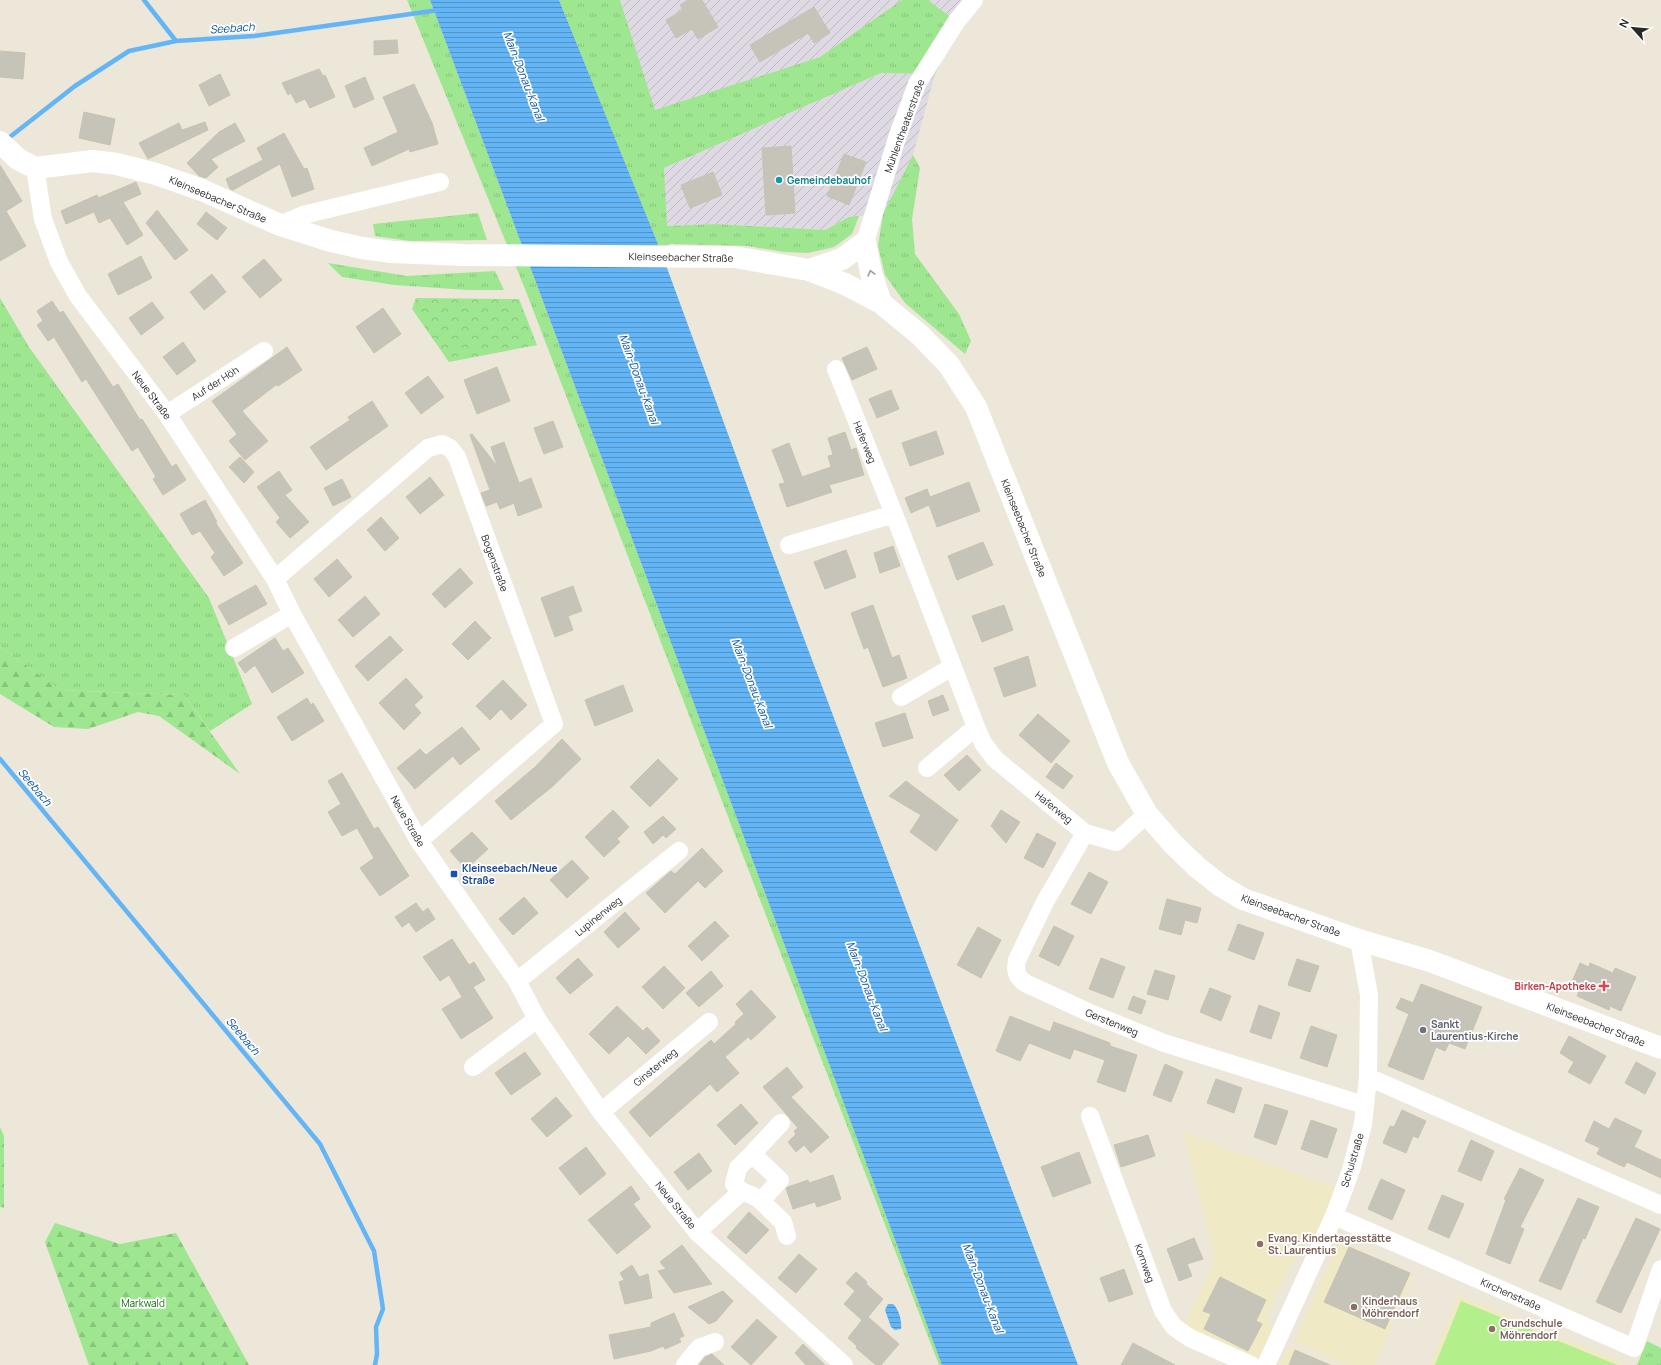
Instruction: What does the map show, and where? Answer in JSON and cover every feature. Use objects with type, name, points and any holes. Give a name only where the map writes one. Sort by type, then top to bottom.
[{"type":"street","name":"Mühlentheaterstraße","points":[[865,242],[898,135],[917,84],[956,22],[974,0]]},
{"type":"street","points":[[0,142],[26,163]]},
{"type":"street","name":"Kleinseebacher Straße","points":[[26,163],[93,161],[117,164],[156,174],[202,190],[280,225],[331,241],[377,250],[487,255],[734,257],[809,270],[846,284],[881,303],[920,335],[949,365],[976,407],[1118,763],[1147,814],[1173,844],[1198,868],[1221,886],[1243,899],[1359,940],[1430,961],[1661,1048]]},
{"type":"street","name":"Neue Straße","points":[[26,163],[43,219],[59,262],[78,296],[167,414],[275,579],[292,614],[419,841],[517,981],[537,1019],[601,1112],[697,1232],[844,1365]]},
{"type":"street","name":"Kleinseebacher Straße","points":[[280,225],[303,215],[440,182]]},
{"type":"street","points":[[809,270],[842,259],[865,242],[870,273],[881,303]]},
{"type":"street","name":"Auf der Höh","points":[[167,414],[264,351]]},
{"type":"street","name":"Haferweg","points":[[836,369],[983,743],[995,759],[1085,833],[1116,842],[1147,814]]},
{"type":"street","name":"Bogenstraße","points":[[275,579],[428,448],[442,444],[450,448],[456,457],[554,724],[419,841]]},
{"type":"street","points":[[789,545],[894,514]]},
{"type":"street","points":[[234,648],[292,614]]},
{"type":"street","points":[[901,697],[952,667]]},
{"type":"street","points":[[927,768],[976,727]]},
{"type":"street","name":"Gerstenweg","points":[[1085,833],[1045,902],[1018,960],[1016,970],[1018,978],[1025,983],[1090,1013],[1164,1043],[1364,1105]]},
{"type":"street","name":"Lupinenweg","points":[[517,981],[679,851]]},
{"type":"street","name":"Schulstraße","points":[[1266,1365],[1334,1216],[1353,1162],[1363,1124],[1368,1077],[1369,995],[1359,940]]},
{"type":"street","points":[[473,1067],[537,1019]]},
{"type":"street","name":"Ginsterweg","points":[[601,1112],[709,1022]]},
{"type":"street","points":[[1368,1077],[1661,1205]]},
{"type":"street","name":"Kornweg","points":[[1090,1116],[1163,1312],[1174,1327],[1190,1338],[1251,1365]]},
{"type":"street","points":[[781,1123],[738,1168],[734,1184],[741,1192],[754,1195],[782,1222],[787,1236]]},
{"type":"street","points":[[752,1154],[780,1180],[761,1202]]},
{"type":"street","points":[[697,1232],[741,1192]]},
{"type":"street","name":"Kirchenstraße","points":[[1334,1216],[1634,1348],[1661,1269]]},
{"type":"street","points":[[685,1365],[699,1348],[715,1342]]},
{"type":"shaded area","points":[[620,0],[902,0],[820,57],[655,111]]},
{"type":"shaded area","points":[[928,0],[980,0],[960,24]]},
{"type":"shaded area","points":[[881,73],[935,74],[913,155],[883,214],[849,217],[825,230],[715,224],[666,226],[664,168]]},
{"type":"shaded area","name":"Evang. Kindertagesstätte St. Laurentius","points":[[1183,1132],[1338,1188],[1315,1241],[1300,1247],[1266,1318],[1273,1331],[1261,1357],[1259,1358],[1254,1359],[1184,1325],[1215,1259]]},
{"type":"shaded area","name":"Kinderhaus Möhrendorf","points":[[1339,1241],[1414,1273],[1375,1365],[1346,1365],[1294,1342]]},
{"type":"shaded area","name":"Grundschule Möhrendorf","points":[[1458,1295],[1623,1362],[1622,1365],[1429,1365]]},
{"type":"shaded area","points":[[1289,1345],[1333,1365],[1280,1365]]},
{"type":"green space","points":[[407,0],[430,0],[942,1365],[939,1365],[525,289]]},
{"type":"green space","points":[[559,0],[620,0],[655,110],[820,57],[902,0],[928,0],[960,24],[935,74],[881,73],[664,168],[667,226],[715,224],[825,230],[849,217],[859,216],[852,234],[834,247],[808,253],[784,252],[748,246],[670,244],[660,249]]},
{"type":"green space","points":[[913,155],[920,168],[912,219],[915,254],[959,314],[971,341],[965,354],[905,303],[885,275],[878,246],[883,214]]},
{"type":"green space","points":[[478,213],[487,240],[410,241],[375,236],[373,224]]},
{"type":"green space","points":[[328,263],[407,276],[495,271],[504,290],[468,290],[395,285],[342,277]]},
{"type":"green space","points":[[0,298],[29,347],[209,598],[252,704],[210,731],[184,695],[60,690],[0,647]]},
{"type":"green space","points":[[416,298],[519,299],[537,345],[449,362],[412,309]]},
{"type":"green space","points":[[0,647],[60,690],[184,695],[240,774],[159,716],[138,712],[88,729],[54,727],[0,694]]},
{"type":"green space","points":[[0,1127],[4,1136],[4,1208],[0,1207]]},
{"type":"green space","name":"Markwald","points":[[55,1223],[120,1244],[176,1233],[249,1365],[89,1365],[45,1242]]},
{"type":"green space","name":"Grundschule Möhrendorf","points":[[1461,1301],[1617,1365],[1435,1365]]},
{"type":"green space","points":[[1647,1341],[1661,1348],[1661,1365],[1637,1365]]},
{"type":"water","name":"Main-Donau-Kanal","points":[[430,0],[559,0],[660,249],[771,551],[1078,1365],[942,1365]]},
{"type":"water","points":[[888,1304],[893,1304],[897,1309],[901,1329],[895,1330],[891,1327],[885,1310]]},
{"type":"building","points":[[688,0],[702,0],[718,27],[698,39],[692,29],[676,38],[666,20],[683,10],[680,5]]},
{"type":"building","points":[[814,7],[830,33],[814,43],[808,33],[760,62],[750,45]]},
{"type":"building","points":[[397,40],[398,53],[374,55],[374,41]]},
{"type":"building","points":[[0,51],[25,53],[23,79],[0,77]]},
{"type":"building","points":[[319,69],[323,76],[325,75],[335,97],[310,108],[305,99],[296,103],[291,93],[288,95],[282,83]]},
{"type":"building","points":[[220,74],[230,95],[209,106],[199,85]]},
{"type":"building","points":[[365,77],[374,99],[354,108],[345,86]]},
{"type":"building","points":[[414,84],[432,123],[438,144],[410,152],[409,149],[372,166],[364,148],[398,132],[383,97]]},
{"type":"building","points":[[84,112],[115,119],[110,145],[79,138]]},
{"type":"building","points":[[205,122],[208,130],[148,159],[139,143],[179,123],[182,130]]},
{"type":"building","points":[[235,123],[245,141],[211,159],[218,167],[206,178],[199,176],[187,163],[219,132]]},
{"type":"building","points":[[284,133],[304,169],[307,168],[314,189],[292,197],[280,164],[233,190],[230,189],[226,179],[263,160],[257,148]]},
{"type":"building","name":"Gemeindebauhof","points":[[791,146],[795,213],[766,215],[762,148]]},
{"type":"building","points":[[844,154],[866,162],[849,205],[827,196]]},
{"type":"building","points":[[0,165],[22,201],[6,211],[26,246],[0,261]]},
{"type":"building","points":[[713,172],[722,195],[690,208],[681,185]]},
{"type":"building","points":[[136,182],[141,194],[123,202],[143,235],[127,245],[110,218],[99,223],[94,212],[66,224],[61,211],[97,195],[98,198]]},
{"type":"building","points":[[157,210],[188,250],[175,260],[146,223]]},
{"type":"building","points":[[206,212],[227,228],[217,240],[197,224]]},
{"type":"building","points":[[141,256],[152,278],[118,295],[108,274]]},
{"type":"building","points":[[264,259],[282,280],[260,298],[242,277]]},
{"type":"building","points":[[212,274],[226,292],[204,310],[190,292]]},
{"type":"building","points":[[52,301],[60,313],[63,311],[113,387],[118,384],[172,467],[176,464],[186,480],[163,495],[153,479],[156,477],[138,447],[132,451],[86,379],[82,382],[54,337],[48,341],[37,325],[43,321],[37,311]]},
{"type":"building","points":[[152,302],[164,318],[141,335],[129,318]]},
{"type":"building","points":[[383,308],[401,334],[374,353],[356,327]]},
{"type":"building","points":[[183,342],[196,361],[177,375],[163,357]]},
{"type":"building","points":[[287,347],[302,370],[278,386],[276,385],[242,411],[268,441],[245,460],[229,441],[237,434],[212,401]]},
{"type":"building","points":[[867,347],[877,369],[852,380],[842,358]]},
{"type":"building","points":[[497,367],[510,401],[477,414],[464,380]]},
{"type":"building","points":[[428,376],[444,397],[421,414],[405,393]]},
{"type":"building","points":[[891,390],[899,409],[877,418],[869,399]]},
{"type":"building","points":[[372,401],[388,426],[326,470],[310,447],[350,420],[348,417]]},
{"type":"building","points":[[553,421],[563,447],[544,454],[534,428]]},
{"type":"building","points":[[936,431],[944,454],[910,466],[902,443]]},
{"type":"building","points":[[845,432],[851,450],[856,448],[864,475],[829,485],[832,492],[787,507],[779,484],[785,483],[772,450],[789,443],[802,477],[831,467],[828,456],[833,455],[828,438]]},
{"type":"building","points":[[472,434],[497,466],[491,447],[504,442],[519,483],[531,478],[542,507],[518,516],[514,503],[500,509],[497,502],[486,506],[481,493],[490,490],[470,435]]},
{"type":"building","points":[[240,457],[254,472],[244,483],[229,467]]},
{"type":"building","points":[[279,471],[292,490],[285,495],[309,522],[290,538],[276,522],[280,518],[257,487]]},
{"type":"building","points":[[430,477],[444,495],[420,514],[406,497]]},
{"type":"building","points":[[342,479],[351,497],[333,506],[324,488]]},
{"type":"building","points":[[969,482],[980,511],[937,527],[929,505],[911,513],[905,498],[927,489],[930,497]]},
{"type":"building","points":[[205,500],[217,522],[215,522],[243,563],[224,576],[211,557],[215,553],[200,531],[192,535],[180,514]]},
{"type":"building","points":[[381,517],[399,538],[385,551],[367,530]]},
{"type":"building","points":[[983,542],[993,565],[957,580],[948,556]]},
{"type":"building","points":[[893,546],[900,566],[880,573],[874,553]]},
{"type":"building","points":[[846,550],[856,577],[825,589],[814,562]]},
{"type":"building","points":[[337,559],[352,577],[329,597],[314,579]]},
{"type":"building","points":[[460,568],[473,583],[445,608],[432,594]]},
{"type":"building","points":[[256,585],[267,604],[229,625],[218,606]]},
{"type":"building","points":[[573,586],[582,611],[568,616],[573,630],[555,637],[541,598]]},
{"type":"building","points":[[365,596],[380,614],[353,637],[338,620]]},
{"type":"building","points":[[873,605],[892,658],[899,655],[907,678],[883,687],[868,647],[864,649],[851,613]]},
{"type":"building","points":[[1004,605],[1013,630],[982,642],[972,616]]},
{"type":"building","points":[[475,621],[491,638],[468,660],[452,644]]},
{"type":"building","points":[[390,636],[403,650],[368,681],[355,666]]},
{"type":"building","points":[[275,638],[283,651],[288,648],[304,673],[272,693],[255,665],[245,673],[238,663]]},
{"type":"building","points":[[1028,656],[1036,686],[1004,697],[994,668]]},
{"type":"building","points":[[406,678],[423,697],[414,705],[421,713],[404,730],[379,703]]},
{"type":"building","points":[[503,680],[527,705],[511,720],[501,709],[490,720],[476,706]]},
{"type":"building","points":[[623,685],[633,711],[595,726],[585,700]]},
{"type":"building","points":[[943,695],[949,710],[933,716],[928,701]]},
{"type":"building","points":[[307,698],[311,705],[313,703],[324,721],[292,741],[277,717]]},
{"type":"building","points":[[905,713],[913,738],[883,747],[875,723]]},
{"type":"building","points":[[1038,714],[1070,741],[1051,763],[1019,735]]},
{"type":"building","points":[[462,727],[480,749],[460,765],[453,756],[415,789],[397,768],[420,749],[426,755]]},
{"type":"building","points":[[562,739],[581,759],[553,786],[511,820],[495,801],[535,767]]},
{"type":"building","points":[[967,755],[981,770],[959,791],[944,775]]},
{"type":"building","points":[[658,759],[678,779],[650,807],[630,787]]},
{"type":"building","points":[[1056,763],[1073,776],[1063,789],[1046,777]]},
{"type":"building","points":[[342,773],[374,829],[378,827],[409,876],[380,896],[360,868],[374,858],[357,828],[342,836],[328,812],[341,804],[328,781]]},
{"type":"building","points":[[906,781],[958,820],[936,851],[910,832],[921,815],[889,796]]},
{"type":"building","points":[[613,810],[629,827],[617,839],[620,842],[604,857],[585,837]]},
{"type":"building","points":[[1001,810],[1020,822],[1006,843],[991,826]]},
{"type":"building","points":[[663,816],[676,829],[666,838],[663,835],[653,844],[644,832]]},
{"type":"building","points":[[472,832],[488,849],[466,869],[450,851]]},
{"type":"building","points":[[1037,833],[1056,843],[1043,868],[1024,858]]},
{"type":"building","points":[[702,848],[723,871],[705,888],[698,881],[665,913],[646,893],[671,871],[675,874]]},
{"type":"building","points":[[572,860],[589,878],[567,898],[550,880]]},
{"type":"building","points":[[1089,872],[1108,882],[1091,914],[1071,904]]},
{"type":"building","points":[[524,897],[538,913],[513,935],[499,919]]},
{"type":"building","points":[[1167,899],[1201,908],[1197,923],[1185,920],[1181,935],[1159,929]]},
{"type":"building","points":[[416,903],[423,912],[428,908],[435,919],[416,932],[409,922],[402,927],[395,917]]},
{"type":"building","points":[[625,912],[640,929],[618,948],[604,932]]},
{"type":"building","points":[[715,921],[729,936],[702,961],[688,946]]},
{"type":"building","points":[[1238,924],[1264,933],[1254,960],[1228,950]]},
{"type":"building","points":[[1054,926],[1074,936],[1059,966],[1039,956]]},
{"type":"building","points":[[978,927],[1001,940],[981,978],[957,965]]},
{"type":"building","points":[[452,939],[469,965],[474,962],[485,980],[473,987],[493,1018],[461,1039],[442,1009],[462,997],[449,975],[440,981],[423,957]]},
{"type":"building","points":[[578,958],[593,975],[570,994],[556,978]]},
{"type":"building","points":[[1101,958],[1125,967],[1113,998],[1089,989]]},
{"type":"building","points":[[1297,959],[1319,966],[1310,992],[1288,985]]},
{"type":"building","name":"Birken-Apotheke","points":[[1580,963],[1589,967],[1590,963],[1613,973],[1615,968],[1636,977],[1621,1011],[1610,1006],[1609,1010],[1577,996],[1580,988],[1571,984]]},
{"type":"building","points":[[664,966],[685,988],[663,1009],[642,987]]},
{"type":"building","points":[[1155,970],[1175,976],[1168,1000],[1147,994]]},
{"type":"building","points":[[711,971],[723,986],[699,1007],[686,993]]},
{"type":"building","name":"Sankt Laurentius-Kirche","points":[[1421,984],[1482,1007],[1465,1049],[1449,1043],[1445,1051],[1436,1047],[1423,1080],[1388,1066],[1409,1014],[1396,1008],[1401,998],[1413,1003]]},
{"type":"building","points":[[1210,988],[1231,996],[1221,1021],[1200,1012]]},
{"type":"building","points":[[751,990],[776,1017],[751,1040],[748,1037],[725,1057],[739,1073],[717,1092],[710,1084],[650,1137],[629,1112],[711,1040],[714,1044],[736,1024],[735,1022],[744,1014],[736,1004]]},
{"type":"building","points":[[1133,996],[1146,1001],[1141,1014],[1128,1009]]},
{"type":"building","points":[[1259,1005],[1280,1013],[1271,1039],[1250,1032]]},
{"type":"building","points":[[617,1006],[643,1031],[647,1027],[660,1041],[646,1054],[628,1036],[609,1054],[589,1034]]},
{"type":"building","points":[[1010,1016],[1050,1032],[1054,1022],[1110,1043],[1110,1046],[1137,1055],[1125,1092],[1097,1082],[1105,1060],[1074,1049],[1070,1059],[1029,1043],[1020,1061],[996,1051]]},
{"type":"building","points":[[1311,1026],[1337,1035],[1327,1067],[1300,1058]]},
{"type":"building","points":[[1569,1036],[1606,1056],[1590,1084],[1568,1072],[1574,1062],[1560,1053]]},
{"type":"building","points":[[525,1052],[541,1074],[511,1095],[495,1073]]},
{"type":"building","points":[[1636,1062],[1656,1073],[1645,1094],[1625,1083]]},
{"type":"building","points":[[1165,1064],[1183,1072],[1171,1102],[1153,1095]]},
{"type":"building","points":[[787,1067],[803,1087],[791,1097],[829,1137],[811,1153],[804,1145],[796,1152],[788,1142],[796,1134],[794,1131],[798,1128],[763,1087]]},
{"type":"building","points":[[1216,1079],[1242,1088],[1234,1113],[1207,1103]]},
{"type":"building","points":[[556,1097],[572,1116],[547,1137],[531,1119]]},
{"type":"building","points":[[741,1104],[758,1123],[735,1145],[717,1125]]},
{"type":"building","points":[[1265,1104],[1288,1111],[1276,1145],[1254,1137]]},
{"type":"building","points":[[1402,1110],[1426,1121],[1418,1138],[1413,1136],[1406,1153],[1383,1143],[1390,1126],[1394,1127]]},
{"type":"building","points":[[1615,1118],[1642,1131],[1634,1147],[1661,1160],[1661,1178],[1627,1162],[1624,1167],[1597,1154],[1600,1148],[1585,1141],[1594,1121],[1609,1129]]},
{"type":"building","points":[[1311,1120],[1337,1129],[1327,1158],[1301,1149]]},
{"type":"building","points":[[1148,1135],[1155,1156],[1121,1167],[1114,1145]]},
{"type":"building","points":[[1471,1140],[1494,1151],[1481,1181],[1458,1171]]},
{"type":"building","points":[[586,1147],[606,1174],[580,1195],[559,1168]]},
{"type":"building","points":[[1079,1152],[1091,1183],[1053,1197],[1041,1167]]},
{"type":"building","points":[[699,1153],[712,1171],[688,1190],[674,1172]]},
{"type":"building","points":[[1520,1168],[1544,1180],[1520,1227],[1524,1229],[1510,1264],[1486,1254],[1506,1200],[1504,1199]]},
{"type":"building","points":[[833,1175],[841,1199],[817,1207],[815,1202],[793,1209],[786,1188],[808,1180],[809,1183]]},
{"type":"building","points":[[1381,1179],[1405,1190],[1392,1220],[1368,1209]]},
{"type":"building","points":[[631,1186],[640,1199],[633,1204],[651,1227],[617,1254],[588,1220]]},
{"type":"building","points":[[1442,1195],[1464,1204],[1449,1238],[1428,1229]]},
{"type":"building","points":[[1578,1198],[1599,1207],[1585,1239],[1583,1238],[1561,1290],[1539,1281]]},
{"type":"building","points":[[749,1212],[769,1230],[746,1254],[727,1237]]},
{"type":"building","points":[[1636,1218],[1660,1229],[1621,1313],[1596,1302]]},
{"type":"building","points":[[1194,1238],[1203,1259],[1187,1264],[1192,1276],[1179,1281],[1167,1249]]},
{"type":"building","points":[[682,1245],[712,1284],[674,1293],[658,1271],[666,1269],[660,1262]]},
{"type":"building","points":[[1349,1247],[1410,1273],[1385,1329],[1324,1302]]},
{"type":"building","points":[[799,1254],[817,1269],[796,1293],[778,1278]]},
{"type":"building","points":[[632,1265],[639,1277],[648,1274],[652,1298],[625,1304],[619,1282],[624,1280],[620,1273]]},
{"type":"building","points":[[1124,1269],[1133,1294],[1109,1302],[1100,1278]]},
{"type":"building","points":[[856,1272],[867,1282],[866,1284],[883,1299],[868,1317],[899,1344],[881,1365],[876,1365],[856,1348],[857,1346],[848,1338],[862,1320],[844,1304],[855,1291],[846,1283]]},
{"type":"building","points":[[1220,1277],[1266,1300],[1256,1321],[1262,1324],[1248,1351],[1204,1329],[1211,1314],[1203,1311]]},
{"type":"building","points":[[723,1291],[733,1301],[716,1321],[709,1324],[688,1307]]},
{"type":"building","points":[[674,1313],[684,1336],[679,1338],[681,1342],[665,1349],[663,1346],[651,1351],[614,1359],[609,1335],[651,1327],[651,1323]]},
{"type":"building","points":[[757,1319],[777,1337],[751,1365],[731,1347]]},
{"type":"building","points":[[1133,1343],[1175,1365],[1121,1365]]},
{"type":"building","points":[[803,1344],[825,1365],[806,1365],[795,1353]]},
{"type":"building","points":[[1295,1350],[1330,1365],[1289,1365]]},
{"type":"building","points":[[712,1354],[724,1365],[699,1365],[705,1357]]},
{"type":"waterway","points":[[144,0],[176,41]]},
{"type":"waterway","name":"Seebach","points":[[6,140],[75,86],[129,51],[176,41],[254,36],[439,10]]},
{"type":"waterway","name":"Seebach","points":[[0,759],[320,1144],[374,1251],[383,1309],[376,1327],[377,1354],[375,1365]]},
{"type":"place","name":"Gemeindebauhof","points":[[779,180]]},
{"type":"place","name":"Kleinseebach/Neue Straße","points":[[454,874]]},
{"type":"place","name":"Birken-Apotheke","points":[[1604,986]]},
{"type":"place","name":"Sankt Laurentius-Kirche","points":[[1423,1030]]},
{"type":"place","name":"Evang. Kindertagesstätte St. Laurentius","points":[[1260,1244]]},
{"type":"place","name":"Kinderhaus Möhrendorf","points":[[1354,1307]]},
{"type":"place","name":"Grundschule Möhrendorf","points":[[1492,1329]]}]
